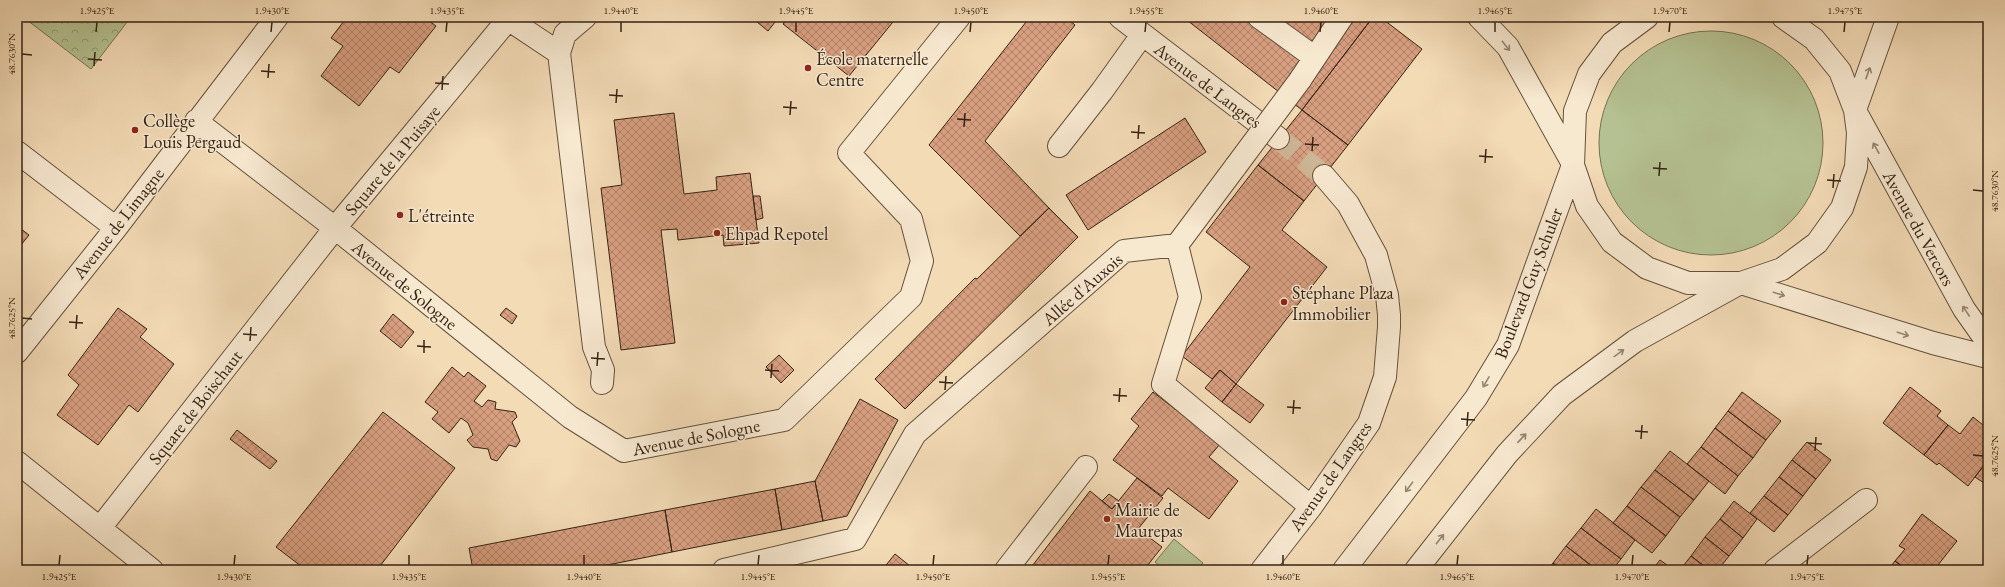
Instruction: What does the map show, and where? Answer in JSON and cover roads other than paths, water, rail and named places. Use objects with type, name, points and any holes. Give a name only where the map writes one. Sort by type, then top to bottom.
[{"type":"street","name":"Avenue de Limagne","points":[[17,352],[116,228],[196,121],[278,17]]},
{"type":"street","points":[[585,17],[565,34],[559,53],[594,347],[603,370],[602,383]]},
{"type":"street","name":"Avenue de Sologne","points":[[196,121],[335,228],[570,417],[624,451],[784,420],[911,297],[922,261],[911,219],[849,152],[959,17]]},
{"type":"street","name":"Avenue de Langres","points":[[1120,17],[1278,138]]},
{"type":"street","points":[[1260,17],[1314,57]]},
{"type":"street","points":[[1312,507],[1163,384],[1190,298],[1177,245],[1300,80],[1342,17]]},
{"type":"street","points":[[1479,17],[1508,47],[1574,165],[1587,206],[1612,242],[1647,268],[1688,283],[1741,283],[1933,343],[1988,357]]},
{"type":"street","points":[[1574,165],[1575,111],[1589,74],[1612,42],[1647,17]]},
{"type":"street","points":[[1416,570],[1507,454],[1562,395],[1635,341],[1741,283],[1782,269],[1817,243],[1842,208],[1856,167],[1858,133],[1855,110],[1840,71],[1814,39],[1783,17]]},
{"type":"street","points":[[1855,110],[1888,17]]},
{"type":"street","points":[[509,18],[559,53]]},
{"type":"street","name":"Square de la Puisaye","points":[[335,228],[509,18]]},
{"type":"street","points":[[1059,146],[1102,91],[1142,35]]},
{"type":"street","name":"Avenue du Vercors","points":[[1855,110],[1964,309],[1988,343]]},
{"type":"street","points":[[17,152],[116,228]]},
{"type":"street","name":"Boulevard Guy Schuler","points":[[1344,570],[1476,398],[1508,345],[1574,165]]},
{"type":"street","name":"Avenue de Langres","points":[[1262,570],[1312,507],[1370,423],[1385,377],[1389,327],[1387,295],[1376,256],[1348,204],[1324,176]]},
{"type":"street","name":"Square de Boischaut","points":[[100,528],[335,228]]},
{"type":"street","name":"Allée d'Auxois","points":[[724,570],[855,540],[915,434],[1124,251],[1177,245]]},
{"type":"street","points":[[17,462],[152,570]]},
{"type":"street","points":[[1006,570],[1086,467]]},
{"type":"street","points":[[1775,570],[1866,500]]},
{"type":"tunnel","points":[[1278,138],[1324,176]]},
{"type":"place","name":"École maternelle Centre","points":[[808,68]]},
{"type":"place","name":"Collège Louis Pergaud","points":[[135,130]]},
{"type":"place","name":"L'étreinte","points":[[400,215]]},
{"type":"place","name":"Ehpad Repotel","points":[[717,233]]},
{"type":"place","name":"Stéphane Plaza Immobilier","points":[[1284,302]]},
{"type":"place","name":"Mairie de Maurepas","points":[[1107,519]]}]
